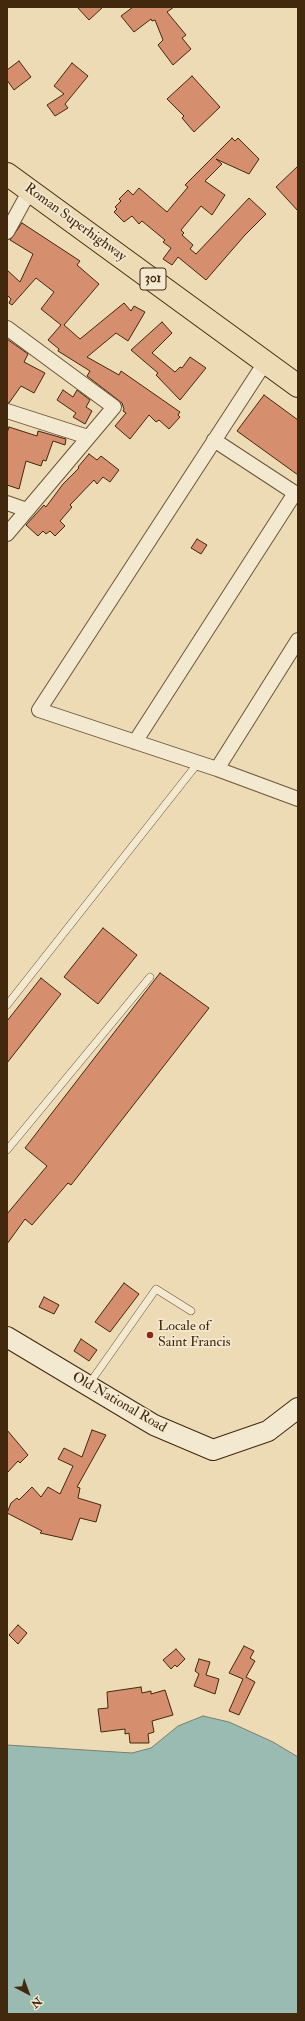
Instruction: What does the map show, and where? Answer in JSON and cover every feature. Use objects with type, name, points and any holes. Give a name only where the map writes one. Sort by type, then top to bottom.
[{"type":"main road","name":"Roman Superhighway","points":[[7,174],[266,361],[298,386]]},
{"type":"main road","name":"Old National Road","points":[[7,1337],[154,1425],[213,1450],[268,1431],[298,1408]]},
{"type":"street","points":[[7,232],[30,190]]},
{"type":"street","points":[[7,328],[114,407],[7,534]]},
{"type":"street","points":[[266,361],[39,710],[218,769],[298,799]]},
{"type":"street","points":[[7,411],[88,437]]},
{"type":"street","points":[[135,742],[296,494],[214,440]]},
{"type":"street","points":[[7,503],[27,510]]},
{"type":"street","points":[[218,769],[298,640]]},
{"type":"lane","points":[[7,1005],[198,763]]},
{"type":"lane","points":[[7,1150],[150,977]]},
{"type":"lane","points":[[88,1386],[156,1289],[191,1311]]},
{"type":"water","points":[[203,1716],[229,1722],[273,1742],[298,1757],[298,2014],[7,2014],[7,1745],[132,1753],[151,1748],[178,1726]]},
{"type":"building","points":[[77,7],[103,7],[89,20]]},
{"type":"building","points":[[133,7],[174,7],[167,12],[186,35],[182,38],[191,49],[173,65],[158,45],[163,40],[155,20],[152,21],[151,19],[134,32],[121,16]]},
{"type":"building","points":[[19,61],[31,77],[14,90],[7,80],[7,70]]},
{"type":"building","points":[[72,63],[88,76],[65,104],[68,108],[55,116],[47,105],[64,94],[54,86]]},
{"type":"building","points":[[192,76],[220,107],[194,132],[182,118],[184,116],[167,99]]},
{"type":"building","points":[[232,138],[235,141],[238,138],[259,159],[249,174],[216,159],[222,164],[205,181],[225,195],[212,215],[201,206],[181,230],[184,233],[182,235],[193,245],[190,249],[196,254],[249,198],[266,214],[245,235],[206,280],[178,257],[172,265],[163,259],[171,248],[163,242],[165,240],[142,221],[139,224],[132,216],[124,222],[114,212],[117,209],[115,207],[121,201],[119,199],[128,190],[133,195],[139,188],[167,212],[188,187],[185,185]]},
{"type":"building","points":[[298,166],[298,211],[276,187]]},
{"type":"building","points":[[22,223],[80,261],[77,265],[99,284],[64,325],[80,339],[124,303],[131,311],[134,306],[145,312],[128,341],[116,333],[87,357],[119,375],[121,371],[180,412],[178,415],[180,417],[169,429],[159,420],[156,422],[149,415],[130,439],[115,426],[126,413],[123,411],[124,409],[122,403],[87,376],[90,371],[58,351],[59,349],[48,340],[61,325],[41,309],[54,292],[36,278],[12,305],[9,303],[11,299],[7,295],[7,270],[20,282],[33,254],[10,240]]},
{"type":"building","points":[[162,322],[172,333],[152,353],[175,372],[180,367],[182,368],[190,357],[206,368],[180,400],[156,375],[158,373],[131,350]]},
{"type":"building","points":[[7,339],[28,354],[24,362],[45,373],[34,393],[21,386],[9,403],[7,403]]},
{"type":"building","points":[[63,390],[73,397],[77,390],[90,400],[86,407],[92,411],[85,424],[73,417],[76,413],[57,400]]},
{"type":"building","points":[[264,395],[298,420],[298,475],[237,431]]},
{"type":"building","points":[[9,427],[37,436],[38,431],[66,439],[65,445],[53,441],[46,461],[43,460],[41,466],[26,461],[19,489],[7,485],[7,433]]},
{"type":"building","points":[[89,454],[97,460],[101,456],[119,470],[110,482],[103,477],[97,484],[94,480],[70,505],[72,507],[60,521],[65,526],[55,536],[50,531],[46,534],[43,531],[38,536],[26,525],[44,505],[46,507],[63,484],[79,468],[78,467]]},
{"type":"building","points":[[197,539],[207,545],[201,554],[191,548]]},
{"type":"building","points":[[103,928],[137,955],[98,1004],[64,977]]},
{"type":"building","points":[[160,973],[209,1008],[71,1185],[68,1183],[32,1225],[25,1219],[7,1244],[7,1214],[47,1166],[25,1148]]},
{"type":"building","points":[[41,978],[61,994],[7,1063],[7,1021]]},
{"type":"building","points":[[124,1283],[139,1294],[110,1332],[95,1322]]},
{"type":"building","points":[[44,1297],[59,1305],[54,1314],[39,1307]]},
{"type":"building","points":[[81,1339],[97,1350],[89,1361],[74,1351]]},
{"type":"building","points":[[7,1430],[28,1455],[20,1463],[18,1461],[7,1473]]},
{"type":"building","points":[[92,1430],[106,1435],[77,1487],[80,1488],[78,1498],[101,1505],[96,1522],[80,1518],[72,1540],[40,1533],[42,1531],[7,1513],[11,1503],[17,1498],[19,1500],[32,1487],[41,1497],[48,1487],[60,1494],[73,1466],[58,1459],[64,1448],[82,1457]]},
{"type":"building","points":[[18,1625],[27,1633],[18,1644],[9,1635]]},
{"type":"building","points":[[244,1646],[254,1651],[250,1658],[255,1661],[246,1677],[255,1682],[239,1715],[229,1711],[243,1679],[229,1673]]},
{"type":"building","points":[[176,1649],[185,1659],[177,1667],[175,1665],[171,1669],[163,1660]]},
{"type":"building","points":[[199,1659],[210,1662],[206,1675],[219,1679],[215,1694],[194,1686],[199,1674],[195,1671]]},
{"type":"building","points":[[141,1687],[142,1693],[151,1691],[151,1694],[165,1690],[173,1715],[152,1721],[154,1732],[148,1734],[149,1743],[130,1743],[129,1733],[125,1734],[125,1729],[101,1732],[98,1709],[108,1708],[107,1692]]},
{"type":"place","name":"Locale of Saint Francis","points":[[150,1335]]}]
